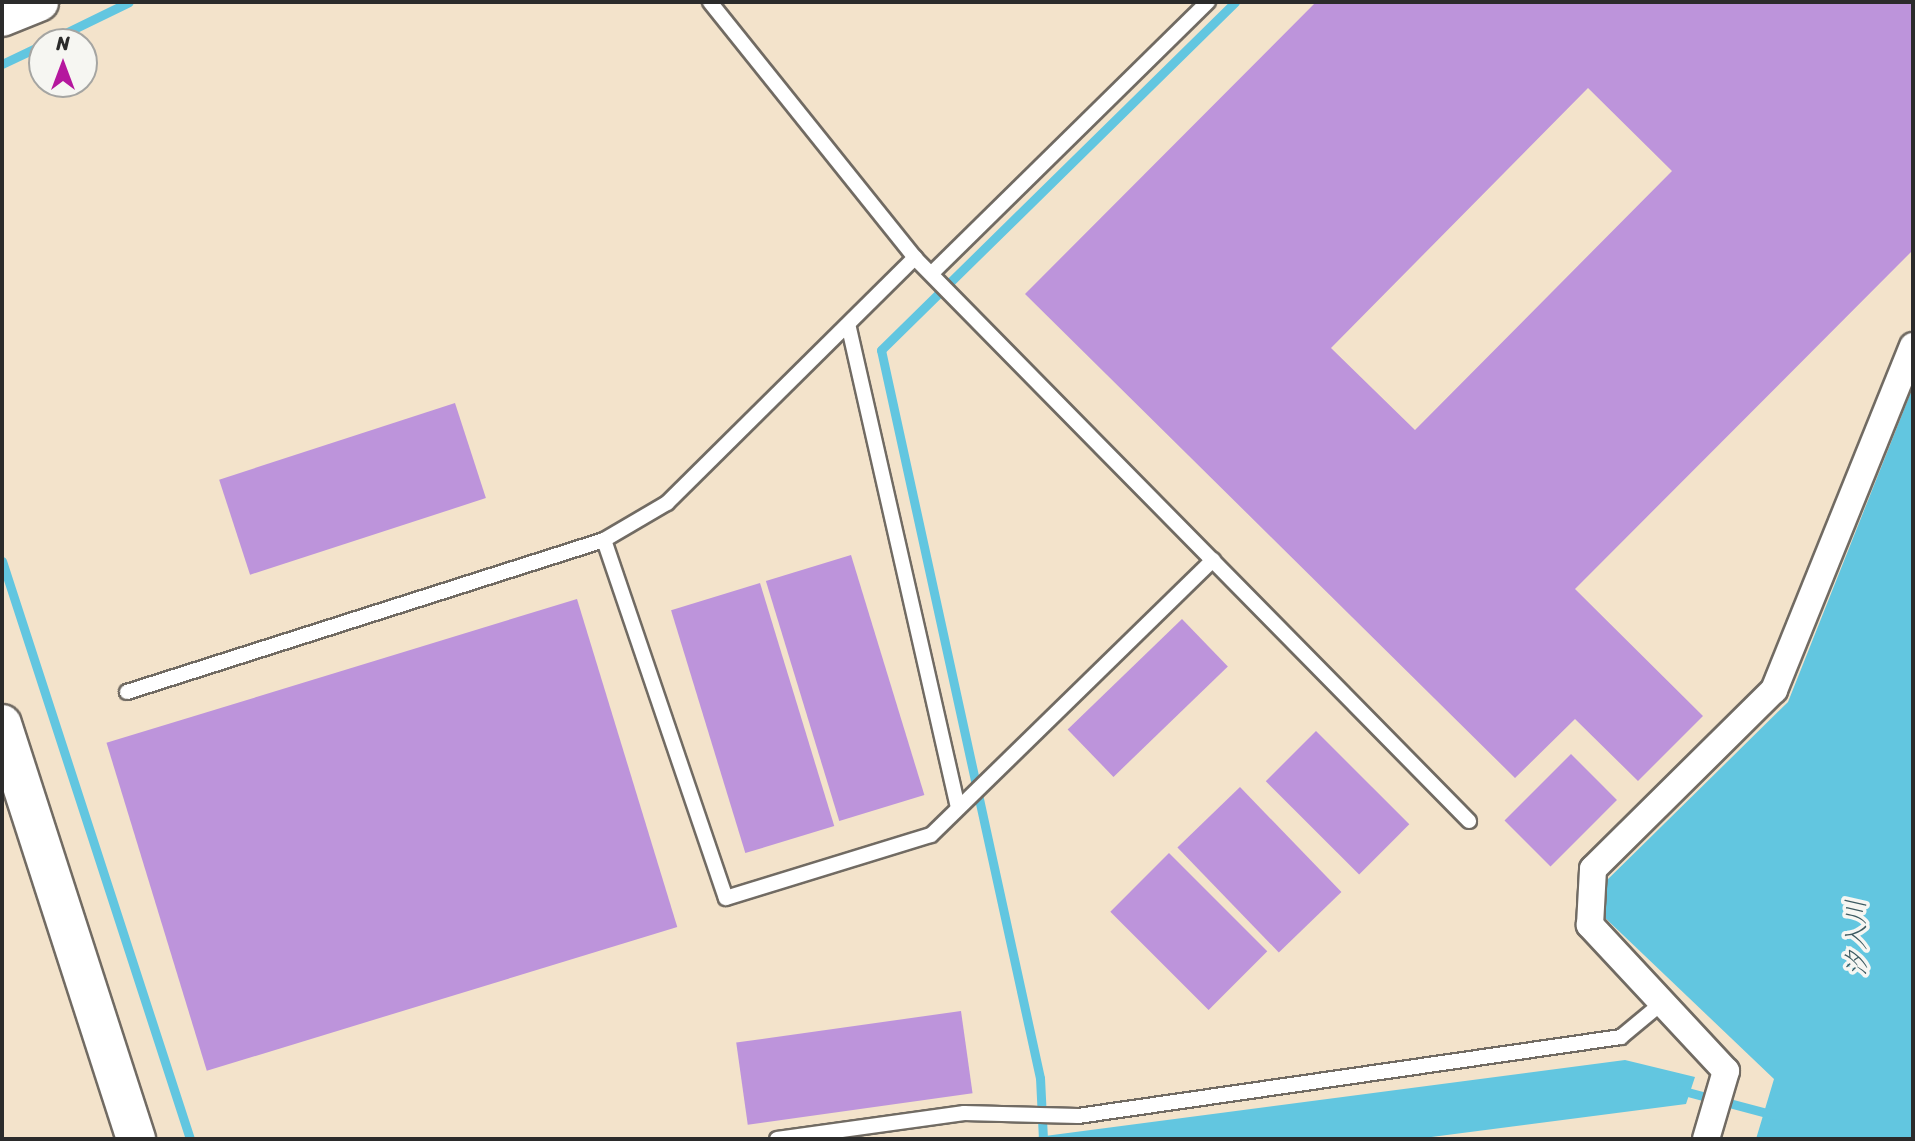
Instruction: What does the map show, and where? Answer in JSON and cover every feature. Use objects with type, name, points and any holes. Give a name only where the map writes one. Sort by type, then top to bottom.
[{"type":"street","points":[[2,17],[40,2]]},
{"type":"street","points":[[1706,1139],[1726,1071],[1590,925],[1593,869],[1774,690],[1913,346]]},
{"type":"street","points":[[2,724],[136,1139]]},
{"type":"lane","points":[[710,2],[915,258],[1469,821]]},
{"type":"lane","points":[[932,273],[1208,2]]},
{"type":"lane","points":[[127,692],[604,540],[667,503],[849,328],[915,258]]},
{"type":"lane","points":[[849,328],[958,807]]},
{"type":"lane","points":[[604,540],[726,898],[931,835],[1213,560]]},
{"type":"lane","points":[[777,1139],[964,1113],[1077,1116],[1621,1037],[1662,1002]]},
{"type":"water","name":"汐入川","points":[[1913,387],[1913,1139],[1756,1139],[1774,1079],[1601,914],[1604,883],[1788,702]]},
{"type":"water","points":[[1625,1060],[1695,1077],[1686,1104],[1416,1139],[1022,1139]]},
{"type":"building","points":[[1316,2],[1913,2],[1913,250],[1575,589],[1703,716],[1638,781],[1575,719],[1515,778],[1025,294]],"holes":[[[1588,88],[1672,171],[1415,430],[1331,348]]]},
{"type":"building","points":[[455,403],[486,498],[250,575],[219,480]]},
{"type":"building","points":[[851,555],[924,795],[839,821],[766,581]]},
{"type":"building","points":[[760,583],[834,826],[745,853],[671,610]]},
{"type":"building","points":[[577,599],[677,927],[207,1071],[106,743]]},
{"type":"building","points":[[1182,619],[1228,666],[1113,777],[1068,729]]},
{"type":"building","points":[[1316,731],[1409,824],[1359,875],[1266,781]]},
{"type":"building","points":[[1571,754],[1617,800],[1550,866],[1505,820]]},
{"type":"building","points":[[1240,787],[1341,892],[1279,952],[1177,847]]},
{"type":"building","points":[[1169,853],[1267,951],[1209,1010],[1110,912]]},
{"type":"building","points":[[961,1011],[973,1093],[748,1125],[736,1043]]},
{"type":"waterway","points":[[76,28],[129,2]]},
{"type":"waterway","points":[[1043,1139],[1040,1078],[881,350],[1235,2]]},
{"type":"waterway","points":[[2,64],[28,52]]},
{"type":"waterway","points":[[2,561],[190,1139]]},
{"type":"waterway","points":[[1680,1090],[1774,1115]]}]
